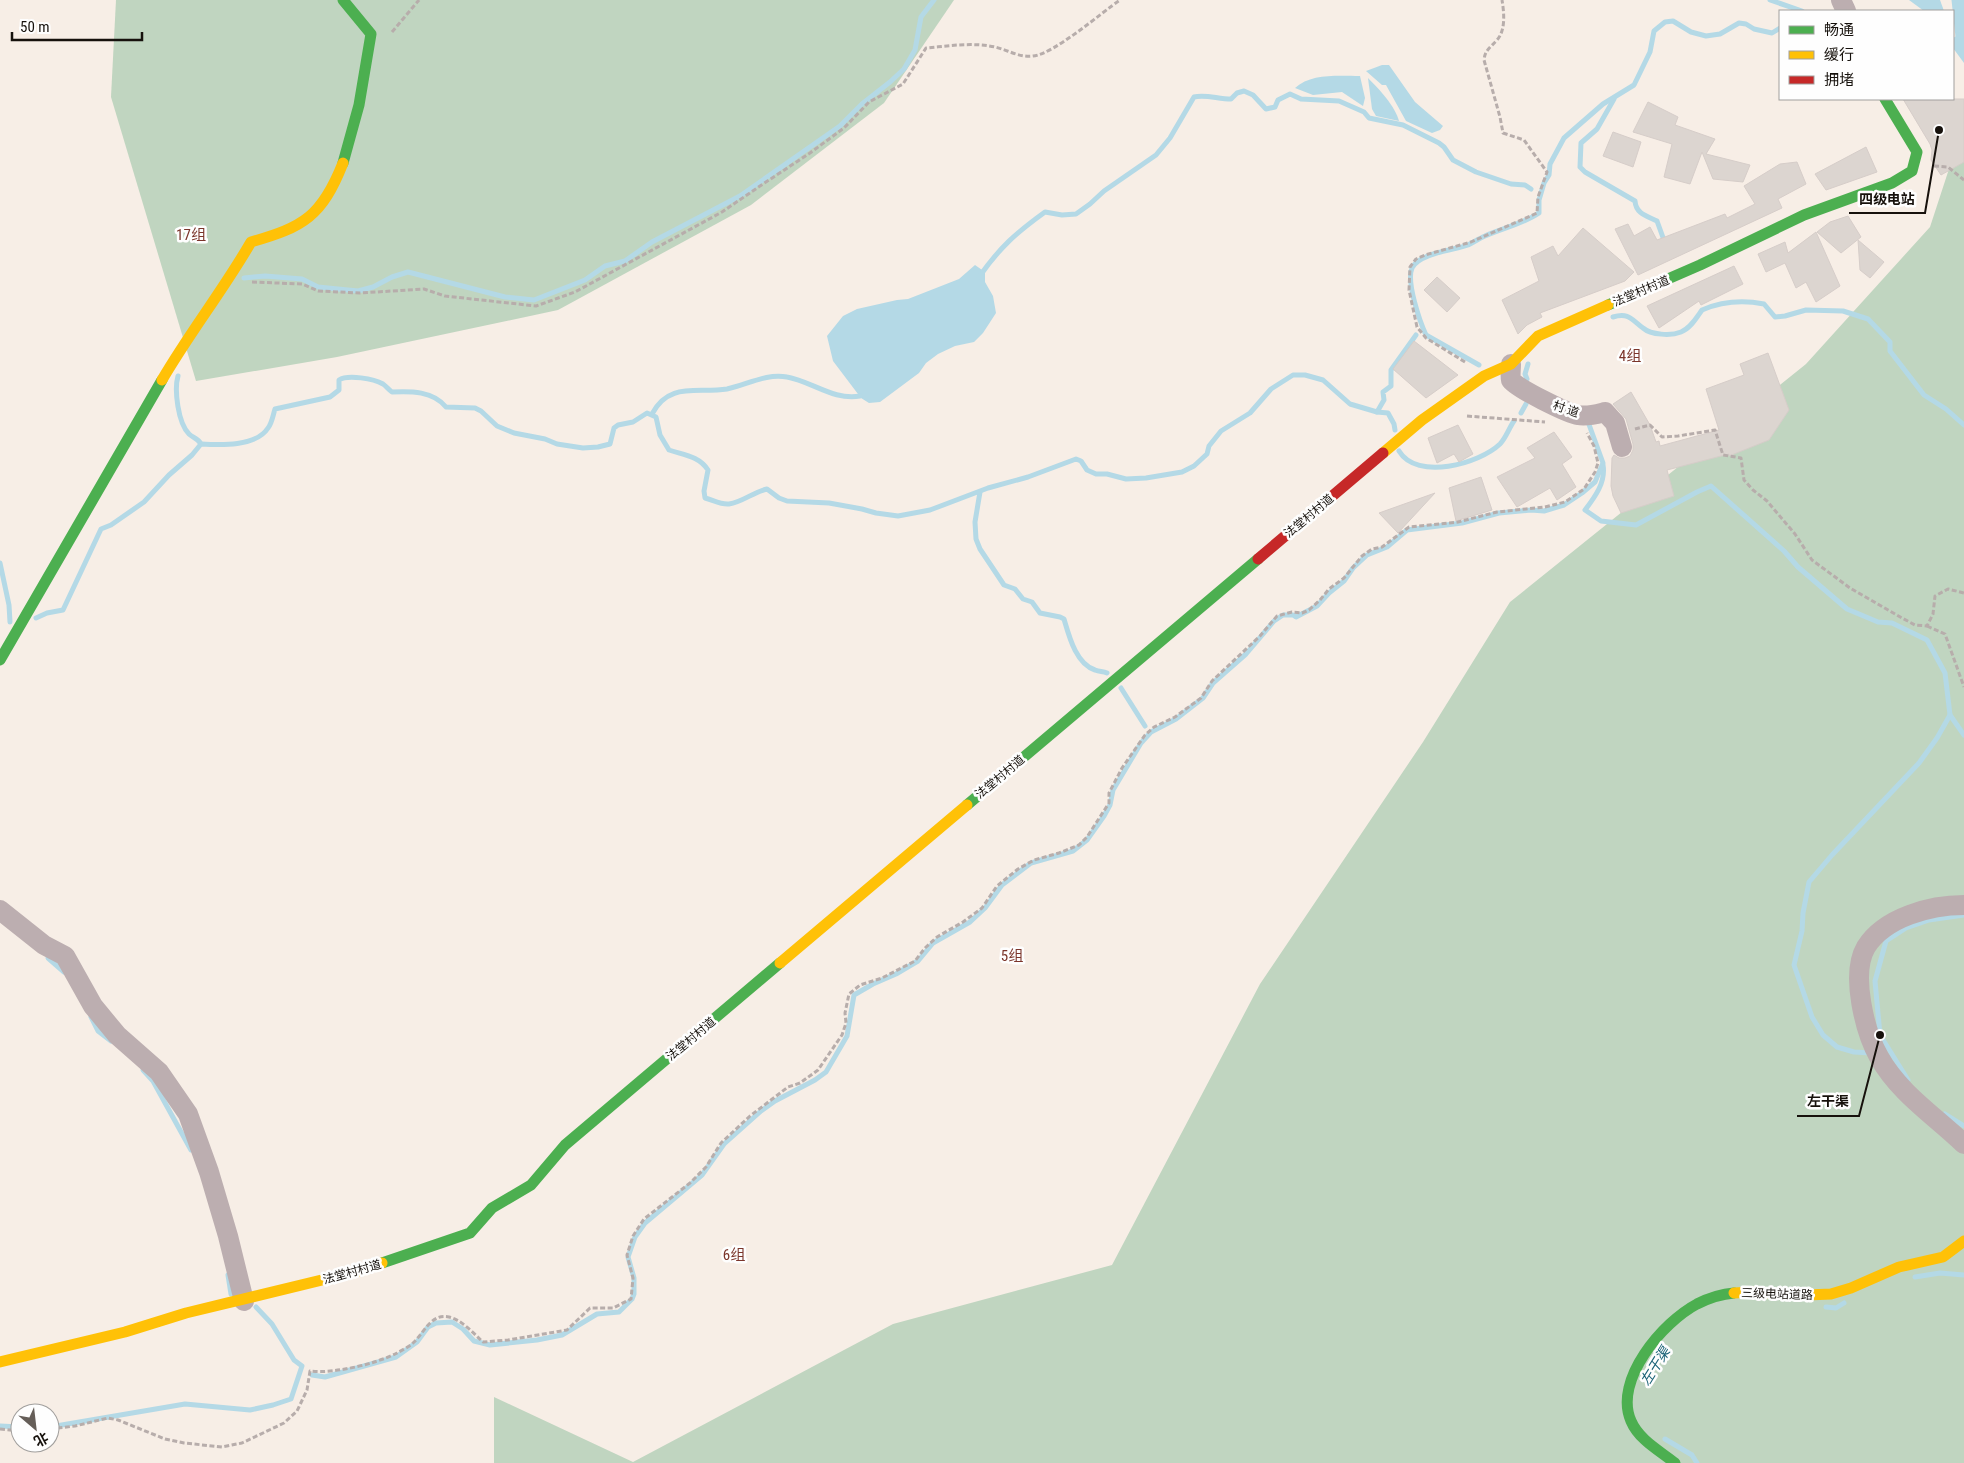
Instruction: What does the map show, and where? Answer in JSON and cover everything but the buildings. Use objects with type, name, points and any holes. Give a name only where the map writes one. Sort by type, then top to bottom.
[{"type":"street","points":[[0,660],[179,350],[212,300],[237,269],[252,242],[288,231],[312,216],[334,188],[350,145],[371,34],[343,0]]},
{"type":"street","points":[[1886,100],[1917,152],[1912,171]]},
{"type":"street","name":"法堂村村道","points":[[0,1362],[125,1332],[186,1314],[355,1272],[470,1233],[492,1208],[531,1185],[565,1145],[1422,420],[1484,376],[1510,364],[1538,336],[1700,265],[1804,215],[1892,183],[1912,171]]},
{"type":"street","name":"村 道","points":[[1510,364],[1511,380],[1517,386],[1552,405],[1576,415],[1584,416],[1605,412],[1615,423],[1620,440]]},
{"type":"street","points":[[1964,905],[1949,905],[1928,909],[1907,916],[1887,926],[1866,947],[1861,960],[1859,985],[1866,1022],[1879,1058],[1893,1077],[1920,1106],[1964,1144]]},
{"type":"street","points":[[0,910],[44,945],[65,956],[93,1006],[117,1035],[159,1072],[188,1114],[228,1236],[244,1300]]},
{"type":"street","name":"三级电站道路","points":[[1675,1463],[1644,1439],[1636,1430],[1630,1420],[1626,1404],[1628,1391],[1640,1360],[1673,1320],[1705,1300],[1731,1293],[1823,1295],[1848,1288],[1900,1266],[1944,1256],[1964,1241]]},
{"type":"path","points":[[368,53],[388,36],[419,0]]},
{"type":"path","points":[[250,282],[302,284],[318,291],[360,293],[424,289],[445,296],[536,306],[575,292],[737,202],[810,154],[844,128],[869,102],[902,84],[926,48],[972,45],[995,47],[1032,57],[1052,49],[1120,0]]},
{"type":"path","points":[[1484,376],[1426,338],[1420,332],[1411,303],[1409,290],[1410,267],[1416,260],[1425,255],[1471,242],[1537,213],[1538,197],[1547,172],[1524,140],[1503,133],[1484,60],[1485,51],[1498,39],[1502,31],[1504,21],[1502,0]]},
{"type":"path","points":[[1912,171],[1937,165],[1948,167],[1964,180]]},
{"type":"path","points":[[1464,416],[1547,422],[1565,410]]},
{"type":"path","points":[[60,1428],[108,1418],[118,1420],[165,1439],[184,1443],[222,1447],[242,1443],[284,1423],[297,1411],[307,1390],[310,1370],[333,1372],[386,1358],[414,1342],[424,1328],[437,1318],[448,1316],[458,1321],[483,1342],[508,1340],[567,1330],[590,1308],[613,1308],[631,1299],[633,1278],[627,1255],[633,1236],[644,1219],[706,1167],[722,1143],[750,1116],[788,1088],[800,1083],[818,1070],[842,1035],[849,994],[860,985],[890,975],[915,961],[937,937],[977,912],[997,886],[1018,869],[1034,860],[1079,845],[1109,803],[1109,793],[1122,768],[1146,735],[1154,727],[1176,717],[1200,698],[1212,681],[1220,676],[1260,636],[1277,616],[1292,612],[1302,613],[1309,610],[1329,589],[1344,578],[1362,556],[1372,549],[1382,547],[1409,527],[1458,522],[1503,511],[1546,507],[1565,502],[1578,494],[1592,476],[1598,463],[1594,446],[1586,431],[1584,416]]},
{"type":"path","points":[[1620,440],[1650,425],[1662,437],[1715,430],[1722,455],[1740,458],[1744,480],[1790,528],[1812,560],[1850,588],[1902,618],[1915,625],[1927,626],[1945,634],[1964,687]]},
{"type":"path","points":[[1927,626],[1933,614],[1935,596],[1948,589],[1964,593]]},
{"type":"green space","points":[[116,0],[954,0],[884,103],[751,205],[558,310],[337,357],[196,381],[111,97]]},
{"type":"green space","points":[[1964,123],[1964,1463],[494,1463],[494,1397],[633,1462],[893,1324],[1112,1265],[1260,984],[1423,742],[1510,602],[1806,364],[1930,227]]},
{"type":"water","points":[[1909,0],[1940,0],[1944,10],[1923,10]]},
{"type":"water","points":[[1952,0],[1964,0],[1964,63],[1954,49],[1954,37],[1960,34]]},
{"type":"water","points":[[1382,65],[1389,65],[1415,102],[1443,126],[1440,130],[1432,133],[1406,121],[1386,85],[1382,85],[1366,71]]},
{"type":"water","points":[[1360,76],[1365,98],[1363,106],[1342,92],[1313,95],[1295,88],[1302,83],[1317,78]]},
{"type":"water","points":[[1368,78],[1382,92],[1399,121],[1376,116],[1372,109]]},
{"type":"water","points":[[975,265],[985,272],[985,282],[993,296],[996,313],[983,333],[974,342],[955,346],[938,354],[926,363],[919,373],[880,402],[869,403],[861,398],[833,361],[827,336],[843,316],[857,309],[908,299],[959,279]]},
{"type":"waterway","points":[[244,278],[265,276],[302,279],[318,287],[358,291],[373,287],[392,277],[408,272],[505,297],[534,300],[585,280],[605,266],[625,261],[652,242],[740,196],[840,126],[862,104],[904,69],[915,50],[921,17],[934,0]]},
{"type":"waterway","points":[[1770,0],[1799,10]]},
{"type":"waterway","points":[[1954,0],[1958,37]]},
{"type":"waterway","points":[[1479,365],[1426,335],[1412,292],[1411,274],[1412,268],[1416,263],[1429,255],[1468,245],[1539,213],[1539,200],[1544,183],[1549,175],[1550,164],[1564,138],[1603,104],[1634,85],[1650,52],[1654,31],[1665,22],[1673,21],[1691,32],[1706,36],[1720,34],[1739,23],[1772,33],[1779,29]]},
{"type":"waterway","points":[[979,277],[1009,241],[1045,212],[1062,215],[1076,214],[1104,191],[1156,155],[1170,138],[1194,97],[1198,96],[1231,99],[1237,93],[1244,91],[1253,95],[1266,109],[1275,107],[1278,100],[1290,94],[1301,99],[1339,101],[1364,112],[1369,118],[1403,125],[1439,143],[1453,160],[1476,172],[1511,184],[1525,185],[1531,189]]},
{"type":"waterway","points":[[1614,99],[1597,129],[1581,143],[1580,167],[1585,172],[1635,201],[1640,212],[1657,221],[1665,243]]},
{"type":"waterway","points":[[1613,317],[1627,316],[1647,330],[1667,334],[1685,330],[1702,310],[1725,303],[1748,302],[1764,304],[1775,317],[1806,310],[1843,311],[1868,319],[1890,342],[1890,351],[1924,395],[1946,409],[1964,425]]},
{"type":"waterway","points":[[36,618],[47,613],[63,610],[101,529],[111,525],[144,502],[201,444],[237,444],[255,439],[269,426],[275,409],[330,397],[339,390],[339,380],[343,378],[355,377],[374,380],[383,384],[392,392],[421,393],[435,398],[446,407],[475,408],[497,426],[514,433],[545,439],[557,444],[583,448],[610,444],[614,428],[618,425],[633,422],[647,413],[656,417],[660,435],[669,450],[696,459],[708,470],[704,491],[705,498],[729,504],[767,489],[779,498],[787,501],[829,503],[898,516],[930,510],[988,488],[1028,477],[1076,459],[1081,461],[1087,470],[1096,474],[1107,474],[1126,479],[1182,472],[1194,466],[1207,454],[1209,446],[1221,431],[1250,413],[1271,389],[1293,375],[1305,375],[1323,380],[1350,404],[1377,412],[1384,400],[1383,392],[1391,386],[1391,370],[1416,335]]},
{"type":"waterway","points":[[1527,379],[1525,374],[1528,364]]},
{"type":"waterway","points":[[178,376],[177,398],[182,422],[189,434],[201,444]]},
{"type":"waterway","points":[[652,414],[659,404],[667,397],[676,393],[727,389],[779,376],[796,379],[841,396],[860,396]]},
{"type":"waterway","points":[[1521,413],[1526,404]]},
{"type":"waterway","points":[[1377,412],[1388,413],[1395,430]]},
{"type":"waterway","points":[[312,1375],[325,1377],[396,1357],[417,1342],[428,1327],[436,1323],[452,1322],[463,1329],[474,1341],[490,1345],[537,1340],[562,1335],[597,1314],[619,1312],[632,1299],[634,1294],[634,1278],[628,1257],[635,1237],[645,1223],[702,1175],[724,1144],[761,1111],[826,1072],[847,1036],[854,995],[918,961],[933,943],[970,922],[985,908],[1002,885],[1031,863],[1073,851],[1087,840],[1110,805],[1113,790],[1141,743],[1151,732],[1176,719],[1203,698],[1213,683],[1246,654],[1274,621],[1283,615],[1293,615],[1296,617],[1317,606],[1344,581],[1353,568],[1367,555],[1387,547],[1407,530],[1462,523],[1499,513],[1531,510],[1544,511],[1564,505],[1582,493],[1595,482],[1603,463],[1587,419]]},
{"type":"waterway","points":[[1399,451],[1408,460],[1419,465],[1433,467],[1464,463],[1478,458],[1500,444],[1514,421]]},
{"type":"waterway","points":[[1603,465],[1601,483],[1596,495],[1585,510],[1601,521],[1636,525],[1711,486],[1784,551],[1798,567],[1847,609],[1878,622],[1892,623],[1927,640],[1945,673],[1950,715],[1937,738],[1919,763],[1809,882],[1803,913],[1802,931],[1794,965],[1812,1017],[1823,1035],[1837,1047],[1854,1052],[1871,1053]]},
{"type":"waterway","points":[[980,492],[975,522],[976,539],[980,549],[1004,585],[1015,589],[1023,599],[1032,602],[1040,613],[1064,619],[1078,656],[1088,667],[1107,673]]},
{"type":"waterway","points":[[0,563],[9,605],[10,622]]},
{"type":"waterway","points":[[1121,688],[1145,726]]},
{"type":"waterway","points":[[1950,715],[1964,735]]},
{"type":"waterway","name":"左干渠","points":[[1908,1080],[1880,1035],[1875,981],[1886,941],[1906,928],[1929,920],[1964,915]]},
{"type":"waterway","points":[[48,958],[64,972]]},
{"type":"waterway","points":[[91,1017],[98,1031],[111,1041]]},
{"type":"waterway","points":[[143,1070],[153,1081],[191,1150]]},
{"type":"waterway","name":"左干渠","points":[[1945,1114],[1964,1126]]},
{"type":"waterway","name":"左干渠","points":[[1915,1277],[1940,1273],[1964,1275]]},
{"type":"waterway","points":[[228,1275],[231,1294]]},
{"type":"waterway","name":"左干渠","points":[[1826,1307],[1836,1308],[1844,1303]]},
{"type":"waterway","points":[[60,1425],[185,1404],[250,1410],[291,1399],[302,1366],[294,1360],[272,1324],[256,1307]]},
{"type":"waterway","name":"左干渠","points":[[1646,1380],[1662,1353]]},
{"type":"waterway","points":[[0,1426],[10,1426]]},
{"type":"waterway","name":"左干渠","points":[[1665,1439],[1692,1455],[1697,1463]]},
{"type":"traffic: fast","points":[[343,0],[371,34],[359,105],[343,163]]},
{"type":"traffic: fast","points":[[1608,305],[1700,265],[1804,215],[1892,183],[1912,171],[1917,152],[1886,100]]},
{"type":"traffic: fast","points":[[0,660],[162,380]]},
{"type":"traffic: fast","points":[[967,805],[1258,559]]},
{"type":"traffic: fast","points":[[382,1263],[470,1233],[492,1208],[531,1185],[565,1145],[780,963]]},
{"type":"traffic: fast","points":[[1675,1463],[1650,1445],[1635,1428],[1627,1405],[1629,1388],[1635,1371],[1645,1354],[1656,1338],[1670,1324],[1697,1304],[1724,1294],[1734,1293]]},
{"type":"traffic: slow","points":[[162,380],[251,242],[285,231],[309,217],[327,196],[343,163]]},
{"type":"traffic: slow","points":[[1383,453],[1422,420],[1484,376],[1511,364],[1538,336],[1608,305]]},
{"type":"traffic: slow","points":[[780,963],[967,805]]},
{"type":"traffic: slow","points":[[1734,1293],[1831,1294],[1851,1288],[1899,1267],[1943,1257],[1964,1241]]},
{"type":"traffic: slow","points":[[0,1362],[125,1332],[186,1313],[355,1272],[382,1263]]},
{"type":"traffic: jam","points":[[1258,559],[1383,453]]},
{"type":"place","name":"四级电站","points":[[1939,130]]},
{"type":"place","name":"左干渠","points":[[1880,1035]]},
{"type":"district","name":"17组","points":[[191,235]]},
{"type":"district","name":"4组","points":[[1630,356]]},
{"type":"district","name":"5组","points":[[1012,956]]},
{"type":"district","name":"6组","points":[[734,1255]]}]
